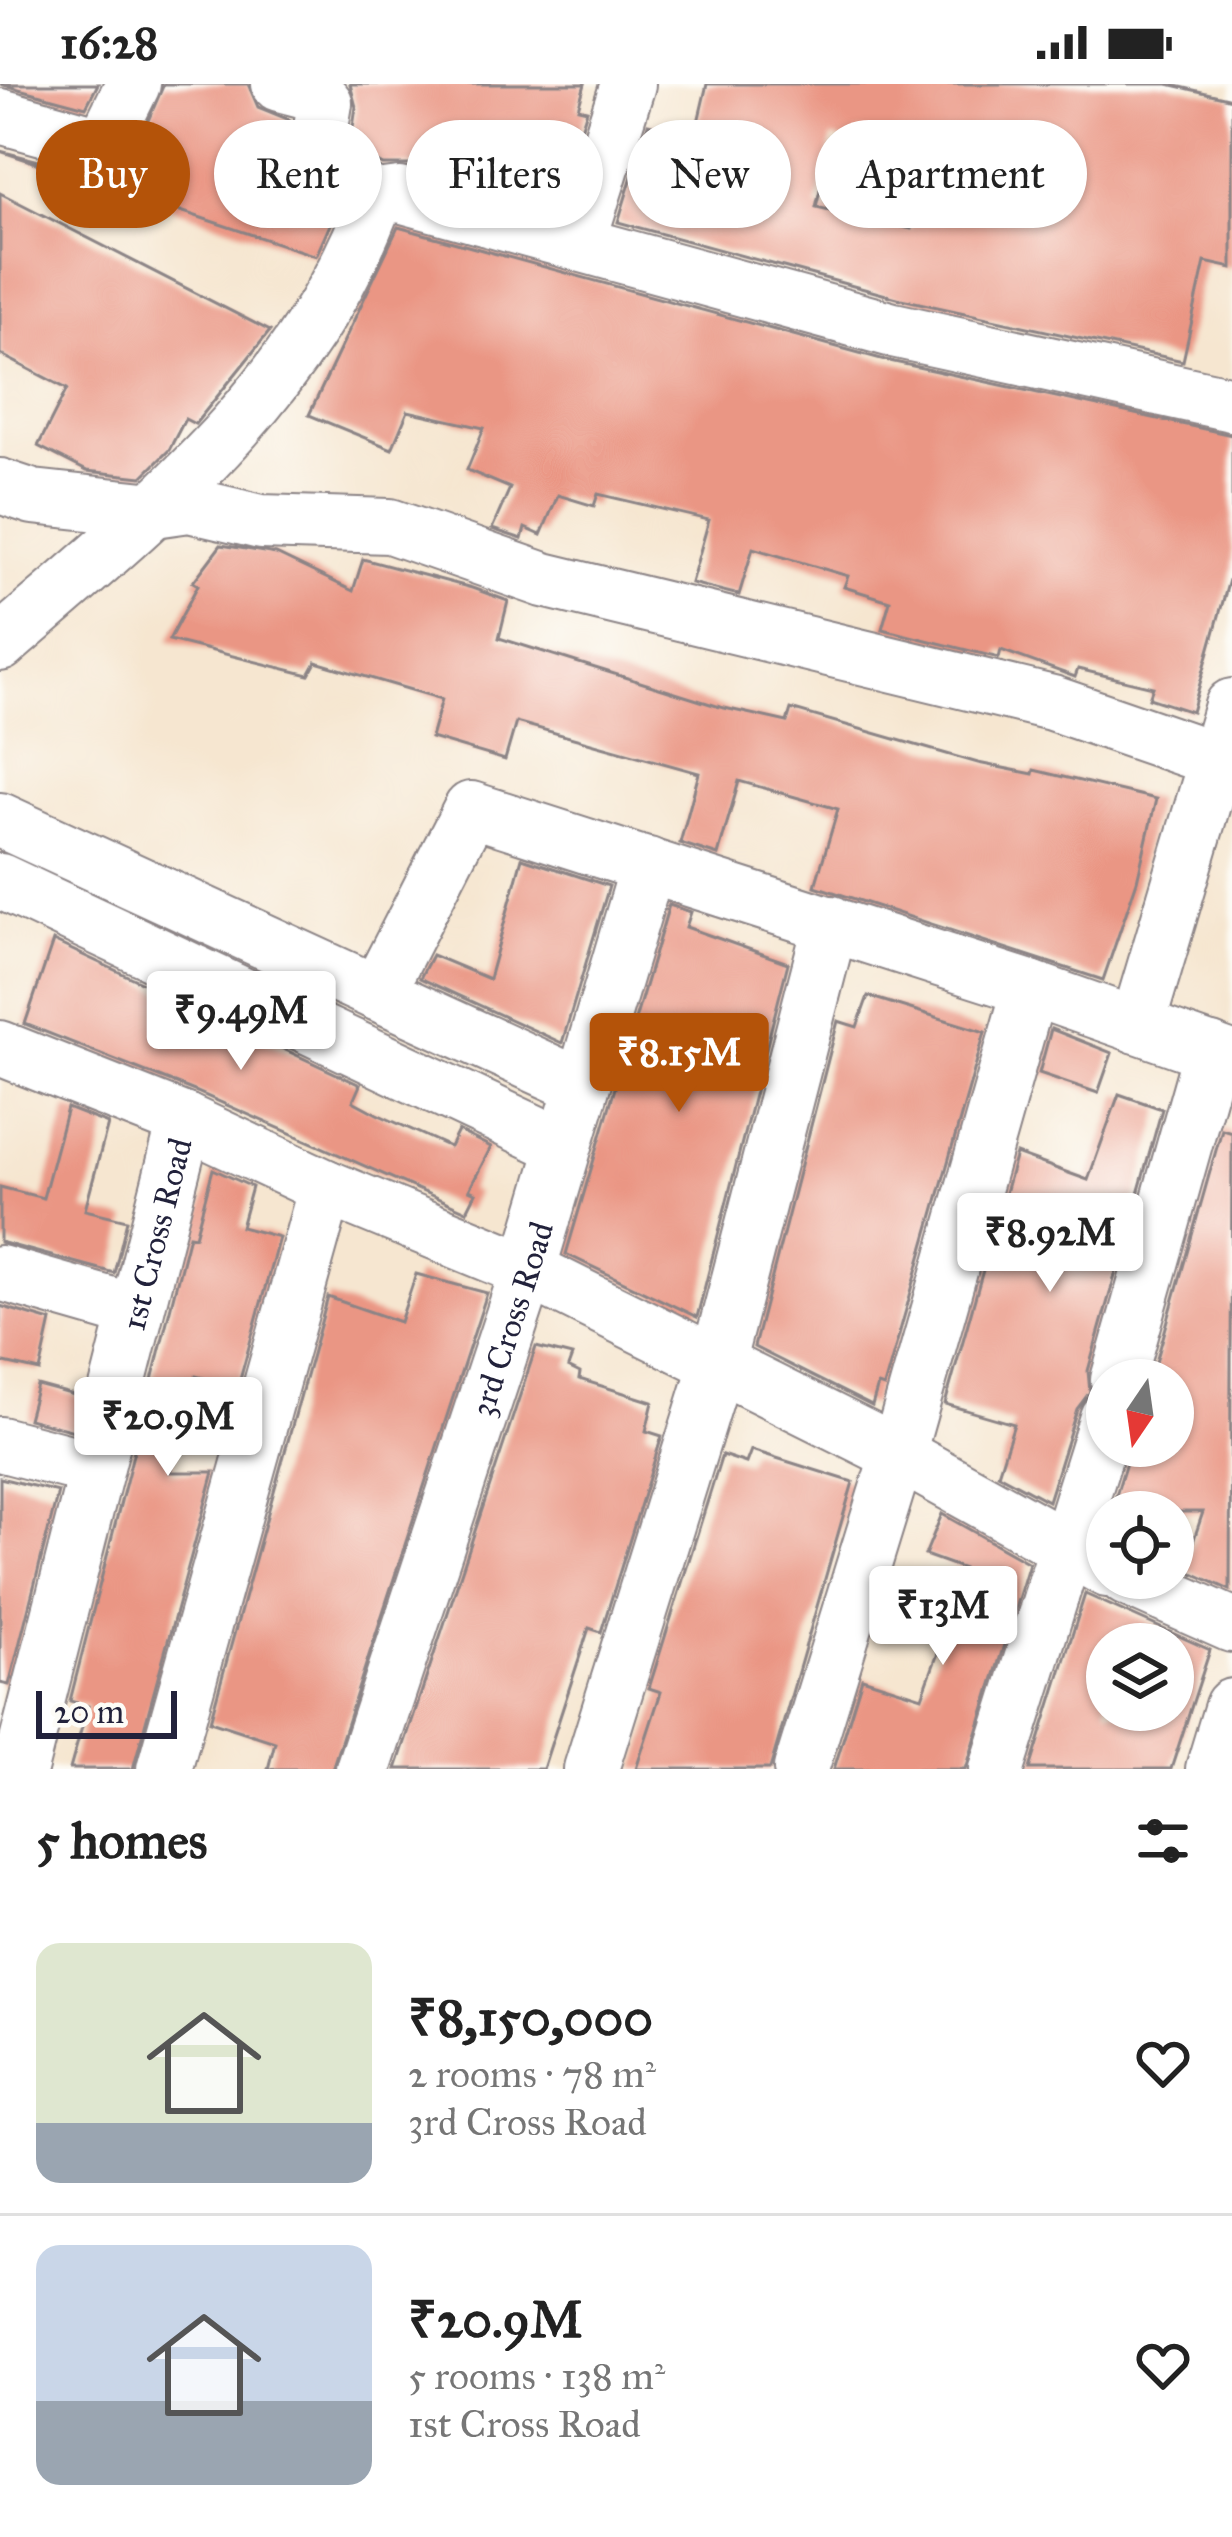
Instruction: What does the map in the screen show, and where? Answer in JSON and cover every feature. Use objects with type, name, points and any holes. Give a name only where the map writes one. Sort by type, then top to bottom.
[{"type":"street","points":[[0,116],[90,141],[106,139],[133,84]]},
{"type":"street","points":[[279,84],[317,94],[325,103],[322,120]]},
{"type":"street","points":[[579,240],[628,84]]},
{"type":"street","points":[[382,197],[400,195],[579,240],[893,330],[1232,404]]},
{"type":"street","points":[[0,644],[218,451],[299,343],[353,261],[365,228]]},
{"type":"street","points":[[0,486],[33,497],[154,510],[189,505],[261,522],[390,526],[544,580],[1052,703],[1224,762]]},
{"type":"street","points":[[1137,1026],[1224,762],[1232,706]]},
{"type":"street","points":[[377,993],[471,809],[1030,988],[1221,1055],[1125,1359]]},
{"type":"street","points":[[0,820],[581,1086]]},
{"type":"street","name":"3rd Cross Road","points":[[363,1769],[528,1270],[648,866]]},
{"type":"street","points":[[0,881],[563,1146]]},
{"type":"street","points":[[592,1769],[717,1364],[831,923]]},
{"type":"street","points":[[801,1769],[898,1454],[1030,988]]},
{"type":"street","points":[[0,1048],[185,1120],[326,1187],[528,1270],[898,1454],[1086,1560]]},
{"type":"street","name":"1st Cross Road","points":[[20,1769],[185,1120]]},
{"type":"street","points":[[164,1769],[326,1187]]},
{"type":"street","points":[[0,1273],[136,1312]]},
{"type":"street","points":[[0,1444],[95,1469]]},
{"type":"street","points":[[997,1769],[1086,1566]]},
{"type":"street","points":[[1173,1599],[1232,1625]]},
{"type":"street","points":[[1213,1769],[1232,1706]]},
{"type":"building","points":[[0,84],[98,84],[86,107]]},
{"type":"building","points":[[164,84],[248,84],[258,107],[290,120],[214,120],[214,222],[190,214],[190,120],[148,120]]},
{"type":"building","points":[[350,84],[585,84],[578,108],[587,110],[584,120],[406,120],[406,165],[383,165],[382,120],[354,120]]},
{"type":"building","points":[[707,84],[1168,84],[1232,99],[1232,268],[1205,262],[1183,361],[901,299],[640,228],[791,228],[791,120],[699,120]]},
{"type":"building","points":[[0,193],[36,211],[36,228],[68,228],[270,331],[195,424],[185,419],[169,450],[142,477],[87,471],[38,446],[67,389],[0,354]]},
{"type":"building","points":[[627,193],[627,224],[618,222]]},
{"type":"building","points":[[398,227],[885,360],[1232,435],[1232,569],[1192,712],[1149,698],[1153,687],[1078,669],[1075,677],[1001,650],[999,658],[882,629],[890,601],[844,587],[848,576],[753,548],[739,595],[691,583],[709,520],[598,494],[594,506],[558,495],[541,535],[525,528],[522,539],[492,529],[510,488],[467,470],[484,428],[408,411],[392,449],[309,415]]},
{"type":"building","points":[[232,228],[328,228],[316,256]]},
{"type":"building","points":[[221,545],[276,554],[353,591],[363,559],[472,588],[508,601],[499,638],[720,707],[787,722],[791,709],[978,763],[1033,774],[1034,770],[1156,799],[1137,881],[1103,980],[815,886],[838,809],[739,781],[718,855],[680,843],[699,773],[516,722],[505,760],[431,738],[442,699],[316,662],[309,675],[169,640],[198,585],[193,582]]},
{"type":"building","points":[[522,858],[609,886],[562,1043],[420,978],[432,955],[489,979]]},
{"type":"building","points":[[669,905],[691,912],[686,927],[788,963],[697,1317],[566,1254]]},
{"type":"building","points":[[53,941],[360,1085],[353,1101],[377,1114],[450,1147],[458,1131],[491,1147],[469,1190],[476,1193],[467,1211],[197,1092],[25,1024]]},
{"type":"building","points":[[868,996],[985,1032],[884,1387],[878,1385],[872,1406],[754,1347],[838,1021],[857,1027]]},
{"type":"building","points":[[1051,1029],[1112,1053],[1098,1093],[1039,1073]]},
{"type":"building","points":[[1119,1094],[1162,1109],[1091,1359],[1086,1359],[1086,1397],[1077,1409],[1048,1501],[998,1474],[1014,1424],[945,1404],[1016,1154],[1088,1180]]},
{"type":"building","points":[[67,1108],[108,1124],[85,1210],[127,1220],[114,1273],[0,1242],[0,1187],[43,1198]]},
{"type":"building","points":[[1222,1129],[1232,1132],[1230,1590],[1194,1574],[1194,1539],[1203,1512],[1194,1512],[1194,1491],[1117,1491],[1125,1467],[1194,1467],[1194,1359],[1157,1359]]},
{"type":"building","points":[[213,1169],[252,1187],[241,1227],[279,1237],[238,1387],[196,1376],[170,1472],[214,1472],[133,1769],[70,1769],[88,1706],[70,1701],[189,1235],[195,1236]]},
{"type":"building","points":[[416,1274],[487,1293],[332,1769],[268,1769],[275,1742],[210,1721],[328,1297],[400,1322]]},
{"type":"building","points":[[0,1306],[51,1321],[40,1371],[0,1362]]},
{"type":"building","points":[[536,1347],[572,1356],[568,1367],[580,1373],[579,1379],[653,1402],[646,1431],[662,1436],[601,1632],[589,1628],[543,1769],[396,1769]]},
{"type":"building","points":[[37,1385],[82,1397],[74,1431],[28,1419]]},
{"type":"building","points":[[751,1450],[853,1482],[770,1769],[636,1769],[661,1692],[649,1688],[722,1455],[746,1463]]},
{"type":"building","points":[[0,1478],[58,1492],[9,1685],[0,1683]]},
{"type":"building","points":[[942,1514],[1029,1563],[966,1769],[834,1769],[862,1678],[922,1697],[965,1579],[964,1569],[925,1555]]},
{"type":"building","points":[[1085,1594],[1086,1599],[1150,1623],[1086,1623],[1086,1731],[1183,1731],[1171,1769],[1030,1769]]},
{"type":"building","points":[[1194,1643],[1210,1650],[1194,1699]]}]
